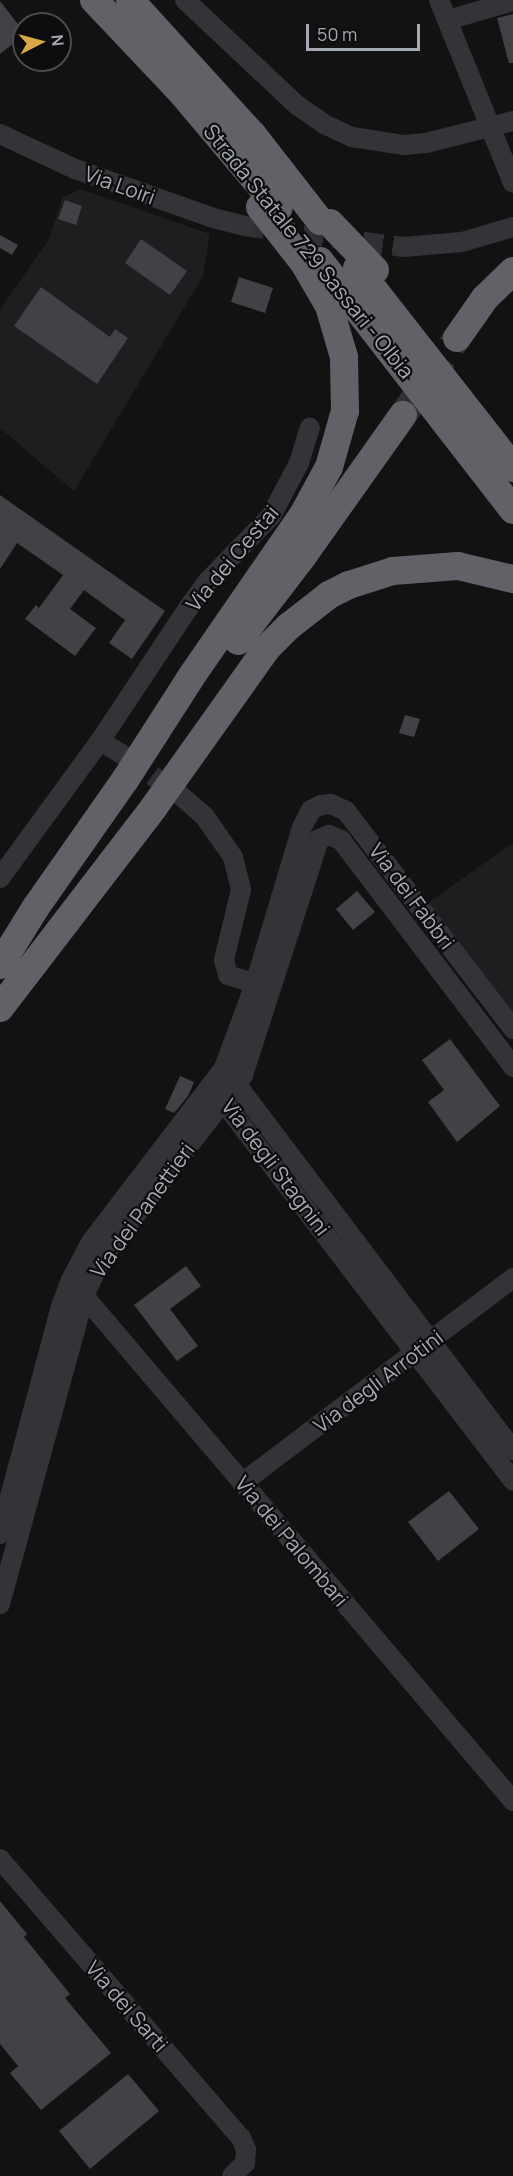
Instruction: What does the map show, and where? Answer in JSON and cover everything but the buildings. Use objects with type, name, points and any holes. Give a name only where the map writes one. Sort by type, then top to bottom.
[{"type":"highway","name":"Strada Statale 729 Sassari - Olbia","points":[[94,0],[182,93],[261,214],[312,262],[513,510]]},
{"type":"highway","name":"Strada Statale 729 Sassari - Olbia","points":[[130,0],[253,135],[286,177],[366,269],[513,468]]},
{"type":"highway","points":[[0,1008],[6,970],[36,907],[125,780],[191,677],[304,513],[329,467],[345,411],[344,357],[329,306],[312,262]]},
{"type":"highway","points":[[366,269],[513,442]]},
{"type":"highway","points":[[457,339],[485,298],[513,271]]},
{"type":"highway","points":[[6,970],[49,931],[252,638],[303,556],[403,415]]},
{"type":"highway","points":[[6,970],[154,807],[267,648],[288,627],[329,595],[349,585],[393,571],[458,566],[513,579]]},
{"type":"street","points":[[185,0],[297,105],[326,125],[352,137],[404,145],[426,143],[513,121]]},
{"type":"street","points":[[439,0],[513,183]]},
{"type":"street","points":[[448,20],[513,1]]},
{"type":"street","name":"Via Loiri","points":[[0,134],[75,169],[213,218],[261,214]]},
{"type":"street","points":[[403,247],[462,242],[513,227]]},
{"type":"street","name":"Via dei Cestai","points":[[0,878],[100,741],[208,581],[271,516],[299,463],[310,428]]},
{"type":"street","points":[[100,741],[128,758]]},
{"type":"street","points":[[180,795],[205,817],[232,857],[241,890],[224,960],[228,975],[255,984]]},
{"type":"street","name":"Via dei Panettieri","points":[[0,1534],[61,1306],[71,1280],[91,1242],[217,1079],[231,1054],[306,817],[321,805],[331,804]]},
{"type":"street","name":"Via dei Fabbri","points":[[331,804],[346,811],[357,824],[513,1029]]},
{"type":"street","name":"Via dei Panettieri","points":[[0,1604],[84,1296],[100,1261],[222,1100],[237,1085],[247,1065],[316,843],[324,836]]},
{"type":"street","name":"Via dei Fabbri","points":[[324,836],[335,836],[341,840],[513,1067]]},
{"type":"street","points":[[470,1009],[487,995]]},
{"type":"street","name":"Via degli Stagnini","points":[[217,1079],[237,1085],[423,1347]]},
{"type":"street","name":"Via degli Stagnini","points":[[217,1079],[222,1100],[423,1347]]},
{"type":"street","name":"Via degli Arrotini","points":[[242,1483],[513,1278]]},
{"type":"street","name":"Via dei Palombari","points":[[71,1280],[513,1802]]},
{"type":"street","points":[[423,1347],[513,1450]]},
{"type":"street","points":[[423,1347],[513,1480]]},
{"type":"street","name":"Via dei Sarti","points":[[0,1859],[241,2138],[246,2157],[240,2170],[232,2176]]},
{"type":"shaded area","points":[[80,189],[210,234],[203,276],[74,491],[0,428],[0,310],[49,239],[62,198]]},
{"type":"shaded area","points":[[513,843],[513,1021],[425,905]]},
{"type":"tunnel","points":[[244,226],[403,247]]},
{"type":"tunnel","points":[[403,415],[457,338]]},
{"type":"tunnel","points":[[128,758],[178,794]]}]
